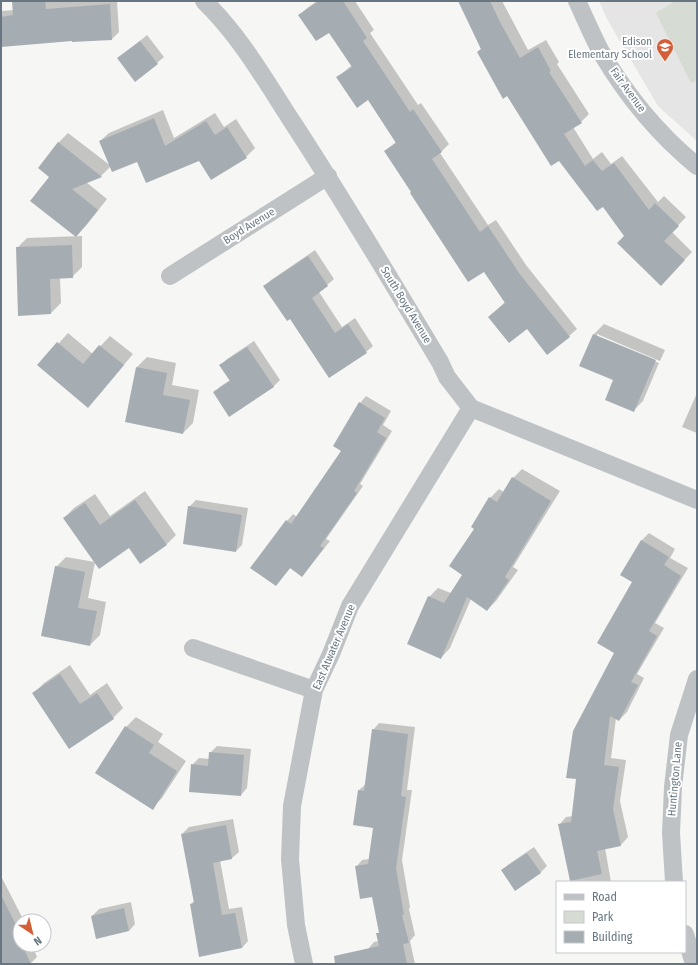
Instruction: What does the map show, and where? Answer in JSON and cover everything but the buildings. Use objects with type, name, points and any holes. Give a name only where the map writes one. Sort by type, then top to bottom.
[{"type":"street","name":"South Boyd Avenue","points":[[204,1],[222,18],[240,41],[328,176],[440,362],[447,377],[471,408]]},
{"type":"street","name":"Fair Avenue","points":[[577,1],[602,53],[622,85],[663,134],[697,166]]},
{"type":"street","name":"Boyd Avenue","points":[[170,276],[328,176]]},
{"type":"street","points":[[471,408],[697,500]]},
{"type":"street","name":"East Atwater Avenue","points":[[304,964],[296,925],[290,859],[292,806],[314,690],[331,654],[350,606],[471,408]]},
{"type":"street","points":[[193,648],[314,690]]},
{"type":"street","name":"Huntington Lane","points":[[674,881],[671,833],[673,787],[679,735],[697,679]]},
{"type":"street","points":[[686,937],[694,964]]},
{"type":"shaded area","name":"Edison Elementary School","points":[[599,1],[697,1],[697,141],[658,106],[607,19]]},
{"type":"green space","points":[[675,1],[697,1],[697,80],[691,83],[656,13]]},
{"type":"place","name":"Edison Elementary School","points":[[665,62]]}]
